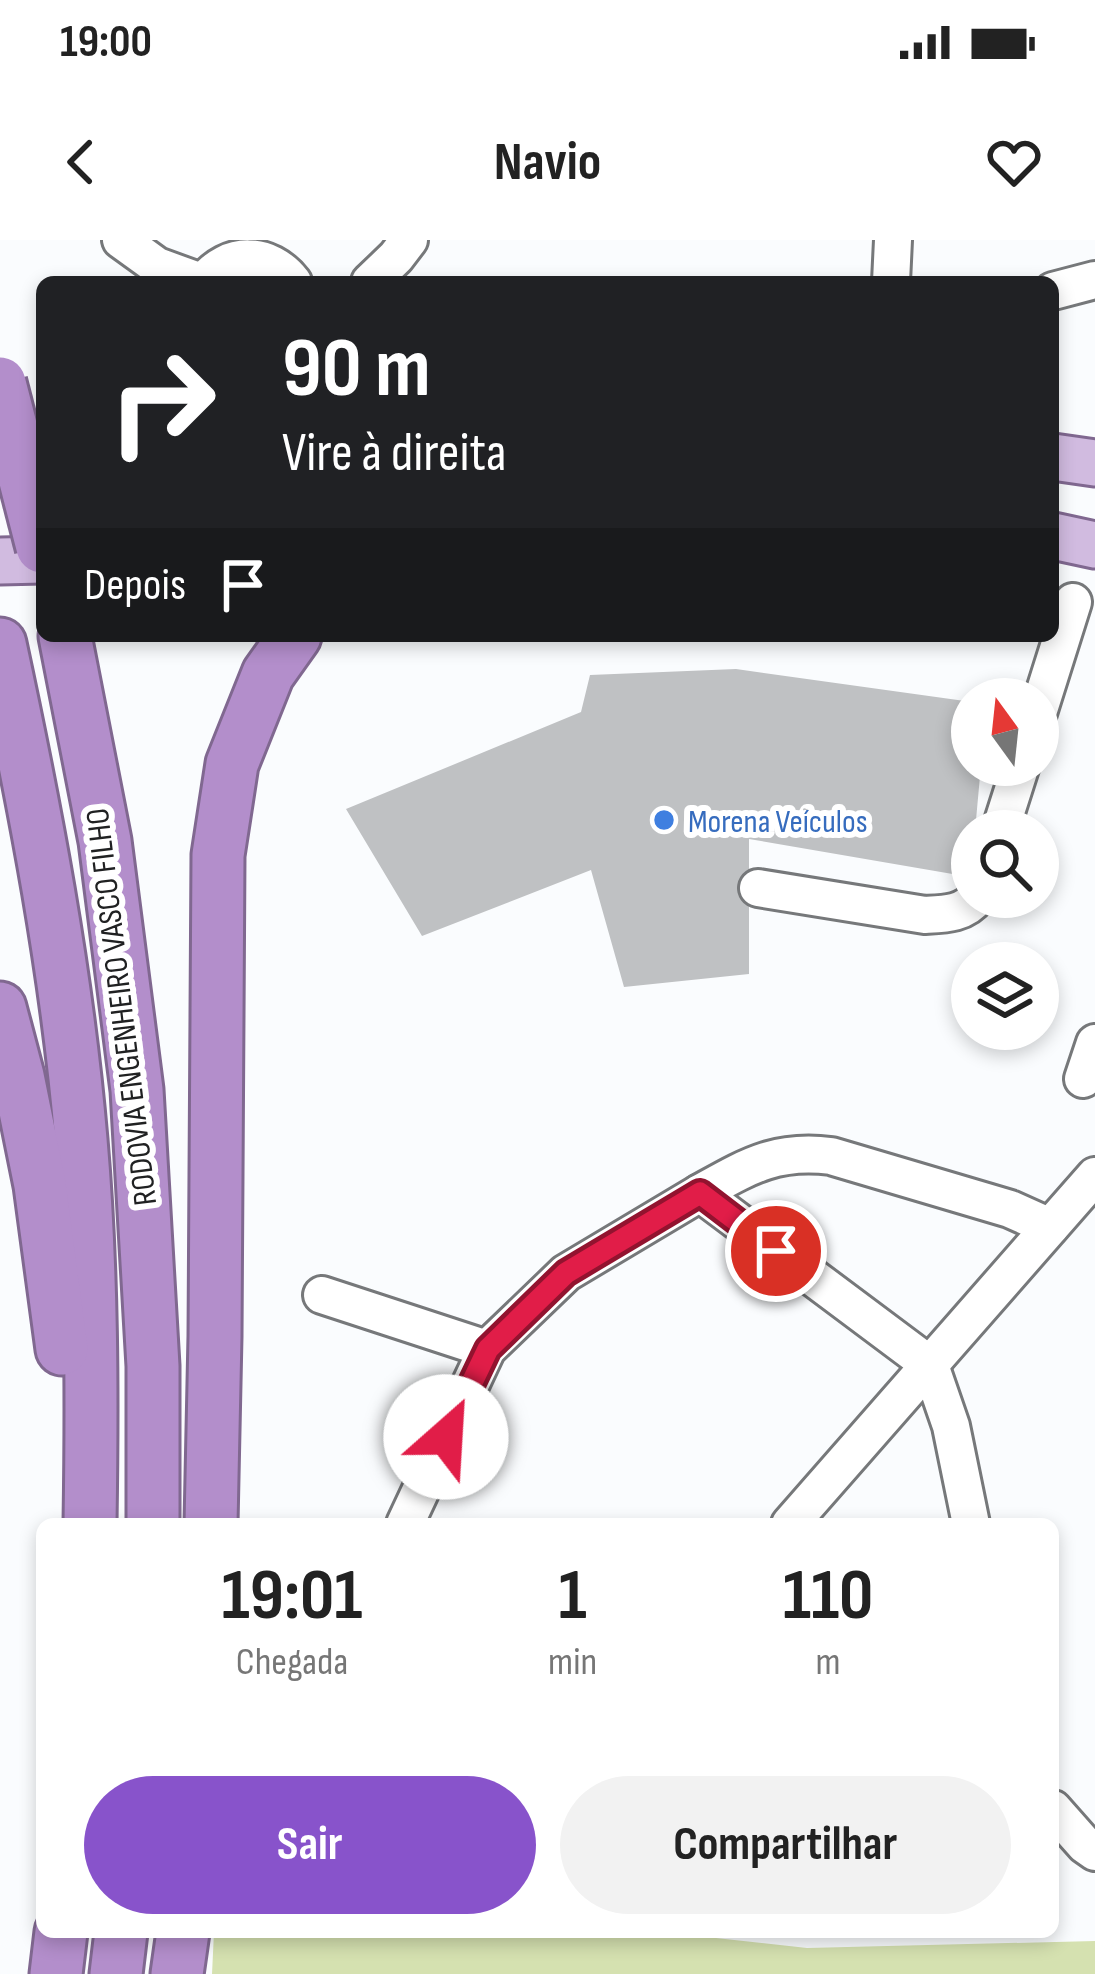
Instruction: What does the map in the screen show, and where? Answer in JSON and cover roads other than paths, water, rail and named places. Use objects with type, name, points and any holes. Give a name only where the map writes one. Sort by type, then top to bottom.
[{"type":"highway","points":[[0,383],[36,524]]},
{"type":"highway","name":"RODOVIA ENGENHEIRO VASCO FILHO","points":[[66,642],[104,841],[137,1090],[153,1366],[153,1518]]},
{"type":"highway","points":[[211,1518],[218,855],[232,764],[268,674],[291,642]]},
{"type":"highway","name":"RODOVIA ENGENHEIRO VASCO FILHO","points":[[0,645],[43,854],[81,1140],[92,1361],[88,1518]]},
{"type":"highway","points":[[0,1008],[40,1185],[87,1518]]},
{"type":"highway","points":[[56,1974],[60,1938]]},
{"type":"highway","points":[[116,1974],[121,1938]]},
{"type":"highway","points":[[177,1974],[182,1938]]},
{"type":"main road","points":[[1059,459],[1095,463]]},
{"type":"main road","points":[[0,504],[36,501]]},
{"type":"main road","points":[[1059,537],[1095,545]]},
{"type":"main road","points":[[0,561],[36,560]]},
{"type":"street","points":[[121,240],[157,266],[185,276]]},
{"type":"street","points":[[376,276],[409,240]]},
{"type":"street","points":[[891,276],[893,240]]},
{"type":"street","points":[[209,276],[224,263],[242,257],[260,258],[287,276]]},
{"type":"street","points":[[1059,289],[1095,280]]},
{"type":"street","points":[[1049,678],[1074,602]]},
{"type":"street","points":[[758,889],[925,915],[951,913]]},
{"type":"street","points":[[1083,1079],[1095,1043]]},
{"type":"street","points":[[408,1518],[488,1349],[566,1273],[756,1164],[805,1153],[831,1156],[1010,1209],[1050,1227]]},
{"type":"street","points":[[814,1509],[930,1365],[1095,1176]]},
{"type":"street","points":[[700,1193],[930,1365],[951,1426],[969,1518]]},
{"type":"street","points":[[322,1294],[488,1349]]},
{"type":"street","points":[[1059,1816],[1095,1852]]},
{"type":"place","name":"Morena Veículos","points":[[664,820]]}]
